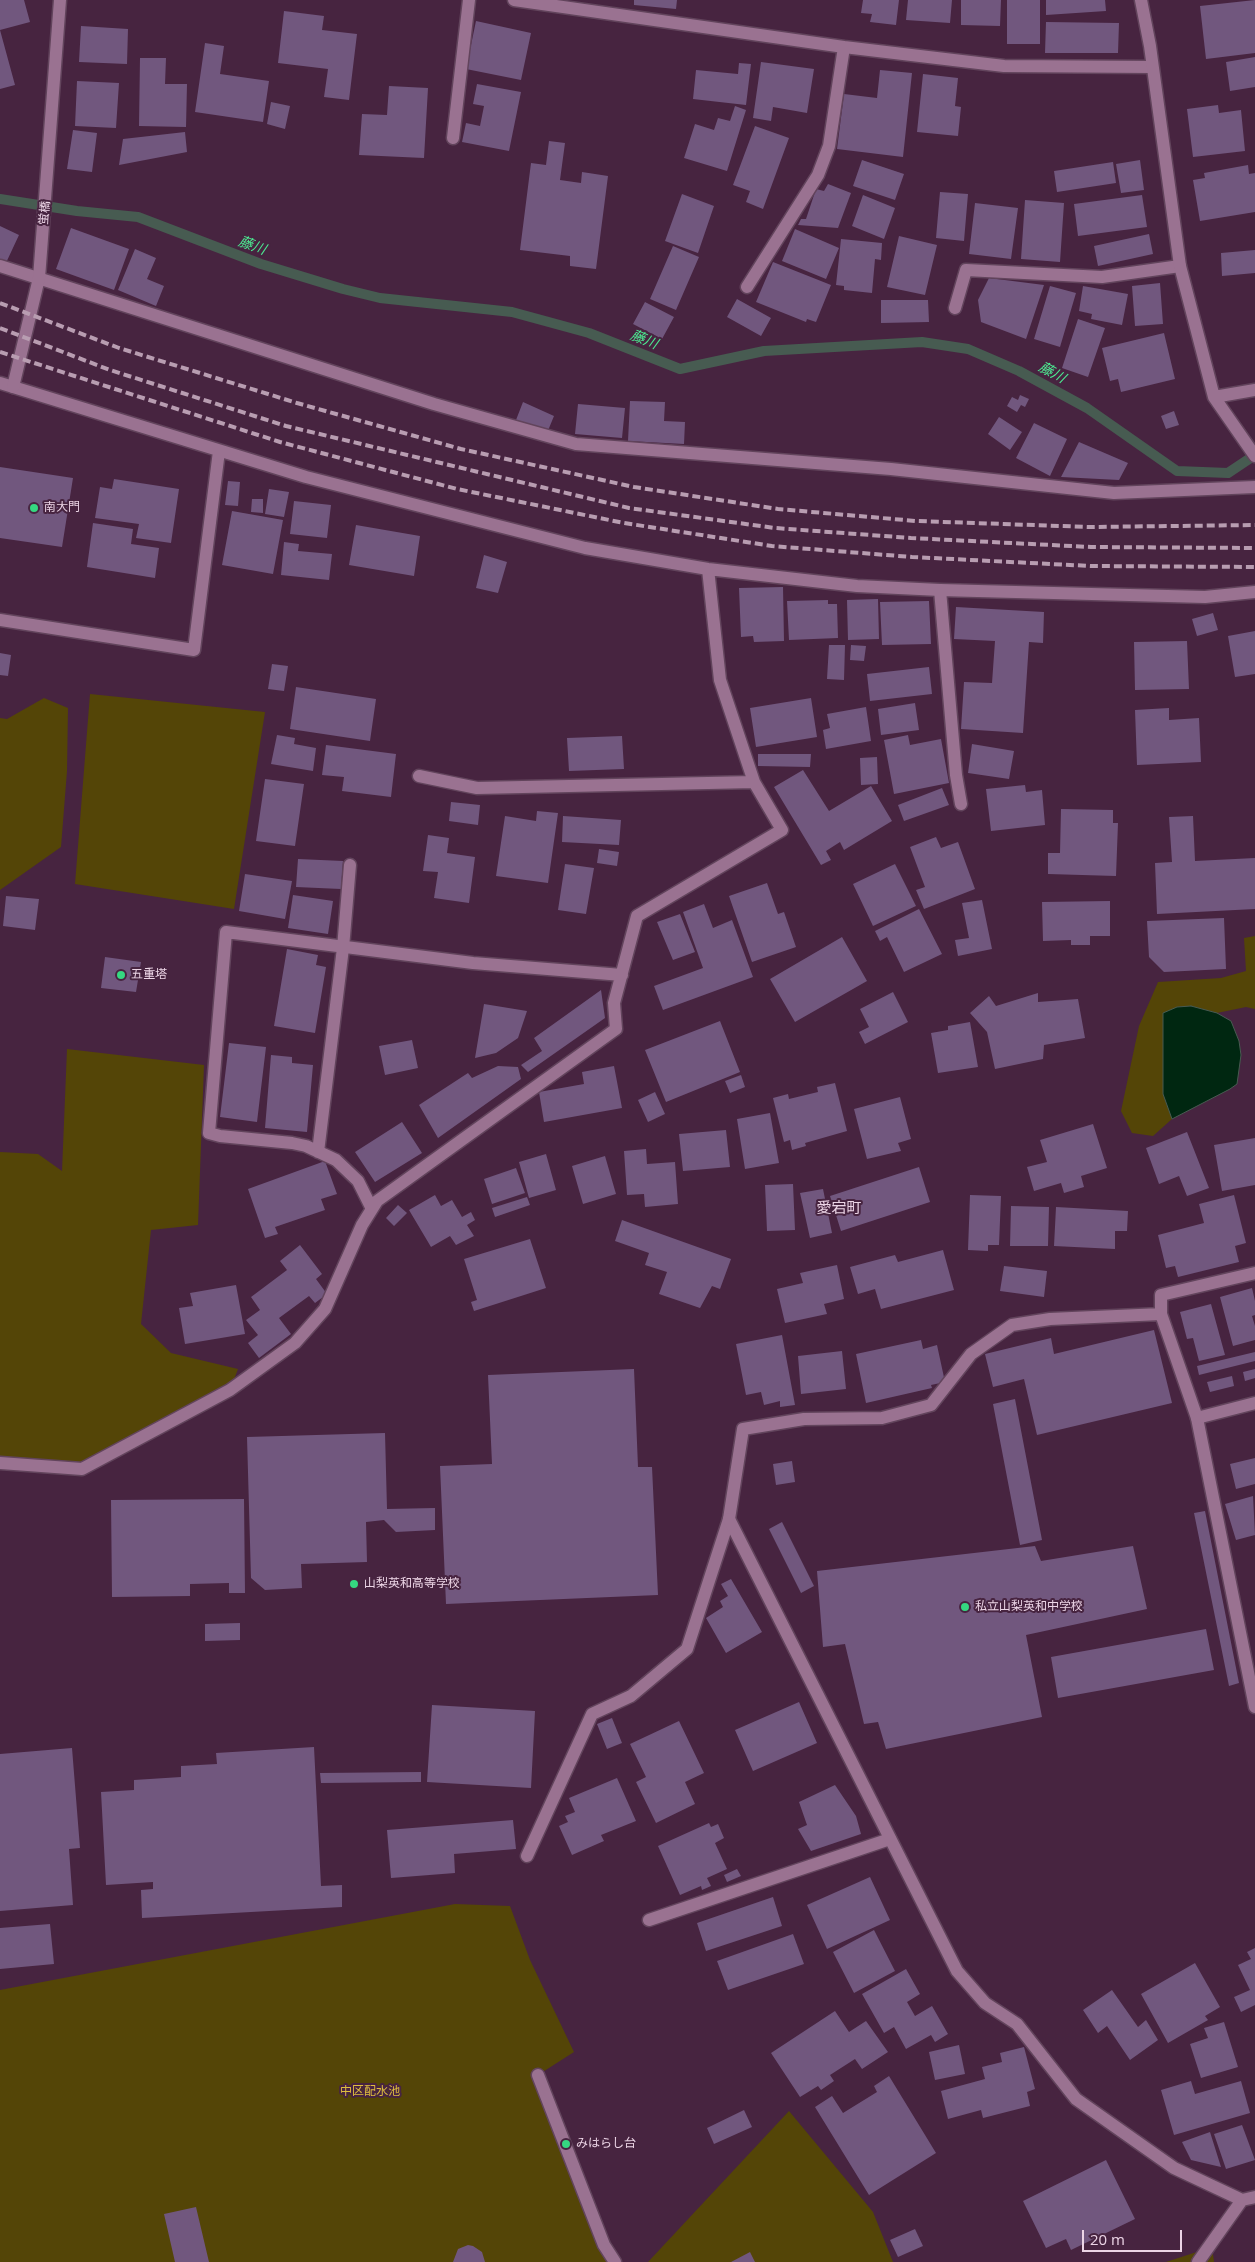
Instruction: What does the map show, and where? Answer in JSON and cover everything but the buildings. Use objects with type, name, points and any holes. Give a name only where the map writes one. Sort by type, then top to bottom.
[{"type":"street","name":"蛍橋","points":[[13,387],[39,278],[60,0]]},
{"type":"street","points":[[453,138],[469,0]]},
{"type":"street","points":[[514,0],[844,47],[1004,66],[1152,67]]},
{"type":"street","points":[[1141,0],[1180,266],[1214,397],[1242,440],[1255,456]]},
{"type":"street","points":[[747,287],[818,175],[829,146],[844,47]]},
{"type":"street","points":[[0,266],[434,404],[576,444],[891,469],[1114,493],[1255,487]]},
{"type":"street","points":[[955,308],[966,270],[1102,277],[1180,266]]},
{"type":"street","points":[[0,383],[306,477],[585,548],[708,569],[857,586],[940,590],[1205,597],[1255,592]]},
{"type":"street","points":[[1214,397],[1255,390]]},
{"type":"street","points":[[0,620],[194,650],[219,451]]},
{"type":"street","points":[[0,1462],[82,1469],[230,1390],[295,1343],[325,1309],[362,1225],[377,1201],[616,1029],[614,1003],[637,916],[782,830],[754,782],[720,680],[708,569]]},
{"type":"street","points":[[940,590],[956,775],[961,804]]},
{"type":"street","points":[[419,776],[477,788],[754,782]]},
{"type":"street","points":[[318,1152],[343,948],[350,865]]},
{"type":"street","points":[[372,1208],[358,1182],[336,1160],[292,1143],[220,1136],[209,1133],[226,932],[473,963],[622,975]]},
{"type":"street","points":[[1254,1700],[1196,1418],[1161,1314],[1161,1295],[1255,1273]]},
{"type":"street","points":[[527,1856],[592,1714],[631,1696],[687,1649],[729,1519],[743,1429],[804,1418],[882,1418],[931,1405],[971,1354],[1012,1325],[1050,1318],[1161,1314]]},
{"type":"street","points":[[1196,1418],[1255,1403]]},
{"type":"street","points":[[729,1519],[957,1971],[986,2003],[1017,2024],[1076,2099],[1174,2168],[1242,2200],[1255,2197]]},
{"type":"street","points":[[649,1920],[890,1839]]},
{"type":"street","points":[[538,2075],[604,2245],[614,2262]]},
{"type":"street","points":[[1198,2262],[1242,2200]]},
{"type":"green space","points":[[90,694],[265,712],[234,909],[75,884]]},
{"type":"green space","points":[[44,698],[68,708],[67,771],[61,847],[0,890],[0,718],[7,719]]},
{"type":"green space","points":[[1255,936],[1255,1009],[1246,1007],[1217,1013],[1191,1006],[1177,1007],[1163,1094],[1172,1119],[1153,1136],[1132,1133],[1121,1111],[1139,1026],[1158,982],[1221,978],[1246,971],[1244,938]]},
{"type":"green space","points":[[67,1049],[204,1065],[198,1225],[151,1230],[141,1324],[171,1353],[238,1369],[230,1390],[82,1469],[0,1460],[0,1152],[38,1154],[62,1171]]},
{"type":"green space","name":"中区配水池","points":[[455,1904],[510,1906],[530,1960],[574,2052],[538,2075],[615,2262],[0,2262],[0,1990]]},
{"type":"green space","points":[[789,2111],[873,2212],[893,2262],[648,2262]]},
{"type":"green space","points":[[1212,2247],[1214,2262],[1166,2262]]},
{"type":"shaded area","points":[[1191,1006],[1217,1013],[1231,1021],[1239,1041],[1241,1055],[1237,1084],[1172,1119],[1163,1094],[1163,1013],[1177,1007]]},
{"type":"waterway","name":"藤川","points":[[0,199],[77,211],[138,217],[261,264],[343,289],[380,298],[512,312],[589,333],[680,369],[764,351],[922,342],[968,349],[1019,371],[1087,408],[1177,471],[1228,473],[1255,455]]},
{"type":"railway","points":[[0,303],[119,348],[297,403],[461,449],[634,487],[778,509],[916,521],[1090,527],[1255,525]]},
{"type":"railway","points":[[0,328],[110,370],[286,426],[629,508],[775,528],[911,538],[1091,547],[1255,548]]},
{"type":"railway","points":[[0,352],[280,442],[457,489],[624,523],[772,546],[912,557],[1091,566],[1255,567]]},
{"type":"place","name":"南大門","points":[[34,508]]},
{"type":"place","name":"五重塔","points":[[121,975]]},
{"type":"place","name":"山梨英和高等学校","points":[[354,1584]]},
{"type":"place","name":"私立山梨英和中学校","points":[[965,1607]]},
{"type":"place","name":"みはらし台","points":[[566,2144]]},
{"type":"district","name":"愛宕町","points":[[839,1209]]}]
